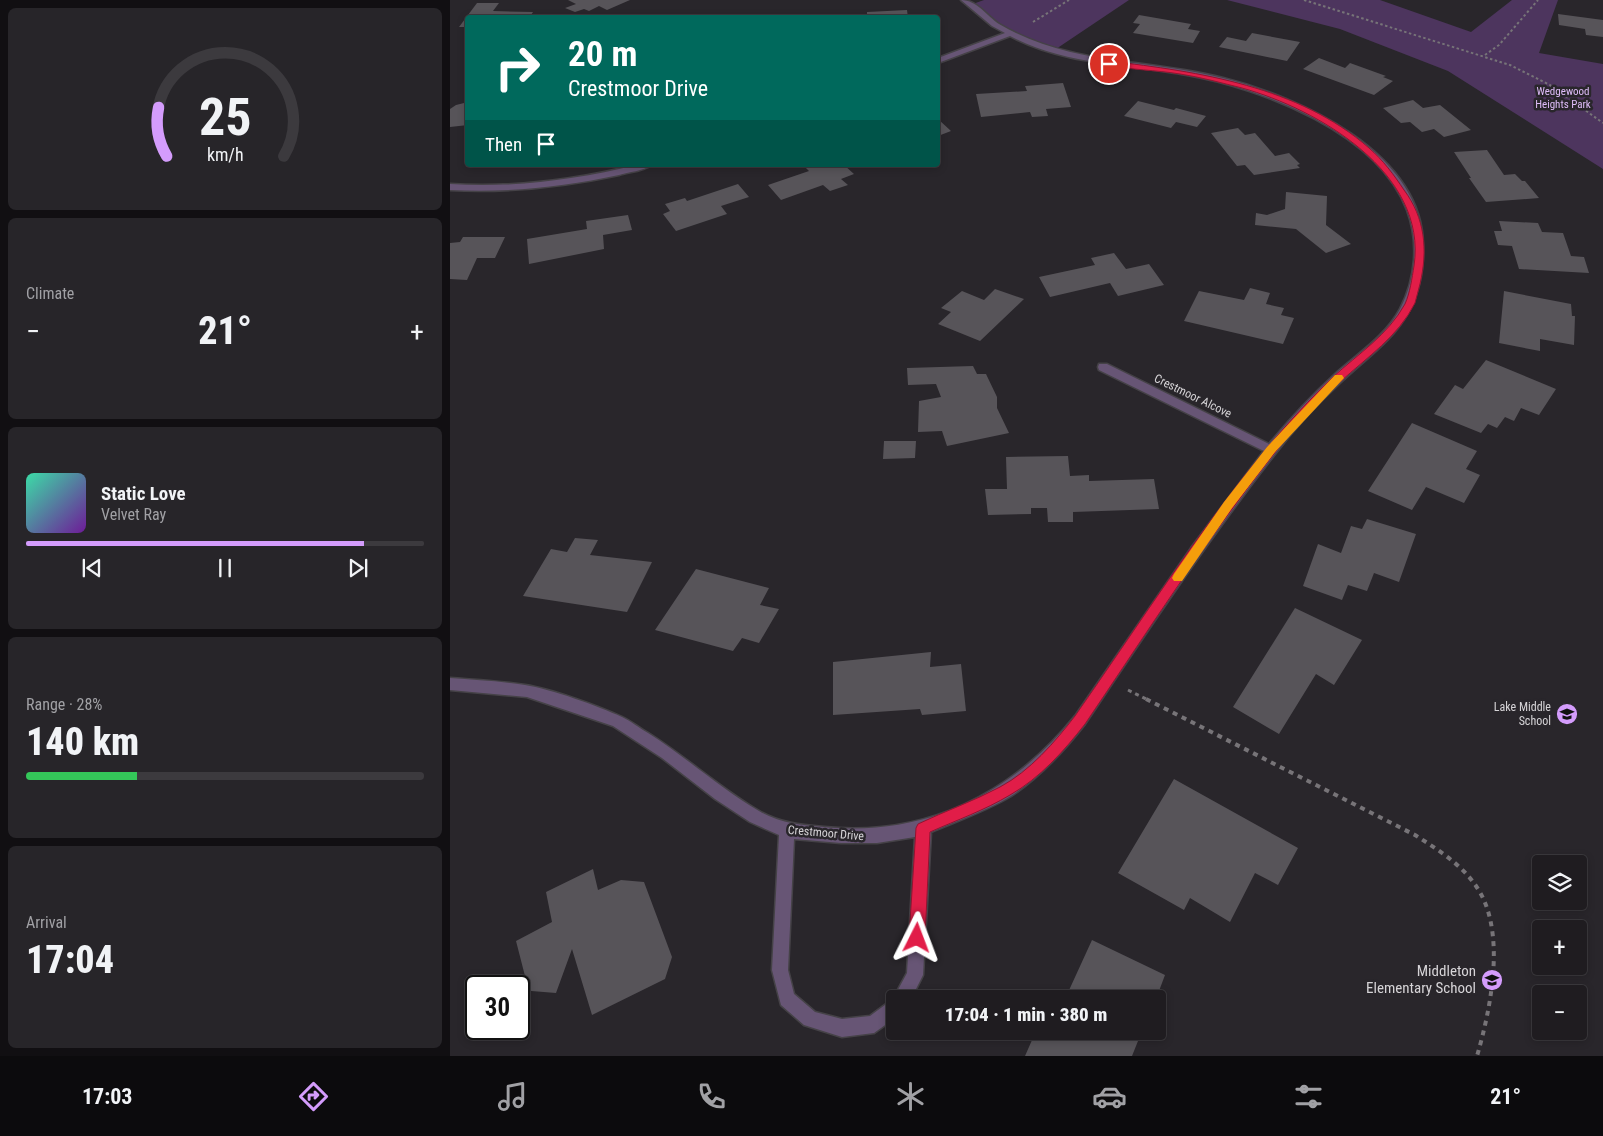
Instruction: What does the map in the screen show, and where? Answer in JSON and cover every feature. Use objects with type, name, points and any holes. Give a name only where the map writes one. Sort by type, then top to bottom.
[{"type":"street","name":"Crestmoor Drive","points":[[450,684],[527,691],[570,704],[618,722],[667,753],[720,794],[754,817],[787,831],[841,836],[877,836],[923,828],[1005,791],[1026,776],[1061,744],[1228,505],[1271,450],[1338,378],[1378,344],[1396,325],[1411,302],[1420,256],[1420,237],[1415,216],[1398,184],[1366,150],[1344,132],[1314,115],[1246,87],[1181,72],[1109,64],[1068,55],[1008,34],[991,23],[965,0]]},
{"type":"street","points":[[940,60],[1008,34]]},
{"type":"street","points":[[450,186],[480,189],[552,185],[638,167]]},
{"type":"street","name":"Crestmoor Alcove","points":[[1103,367],[1271,450]]},
{"type":"street","points":[[907,990],[915,975],[923,828]]},
{"type":"street","points":[[787,831],[780,970],[788,999],[810,1019],[842,1028],[874,1024],[886,1014]]},
{"type":"path","points":[[1031,23],[1069,0]]},
{"type":"path","points":[[1304,0],[1484,56],[1530,74],[1571,99],[1603,123]]},
{"type":"path","points":[[1484,56],[1499,45],[1538,0]]},
{"type":"path","points":[[1108,679],[1415,835],[1444,852],[1465,873],[1482,895],[1491,925],[1494,951],[1486,1024],[1477,1056]]},
{"type":"green space","points":[[984,0],[1129,0],[1053,51],[1008,34],[970,5]]},
{"type":"green space","name":"Wedgewood Heights Park","points":[[1227,0],[1380,0],[1471,32],[1512,0],[1558,0],[1539,53],[1603,64],[1603,169],[1448,71],[1340,29]]},
{"type":"building","points":[[568,0],[630,0],[607,10],[599,6],[589,11],[584,9],[575,12],[565,8],[576,4]]},
{"type":"building","points":[[477,3],[499,3],[493,11],[533,12],[531,15],[468,15]]},
{"type":"building","points":[[907,10],[908,15],[867,15],[867,12]]},
{"type":"building","points":[[1558,14],[1603,20],[1603,37],[1586,35],[1585,29],[1559,25]]},
{"type":"building","points":[[1139,15],[1191,24],[1188,29],[1200,31],[1193,43],[1133,33],[1140,24],[1133,23]]},
{"type":"building","points":[[465,19],[465,27],[459,27]]},
{"type":"building","points":[[1252,33],[1300,42],[1287,61],[1219,47],[1227,37],[1246,41]]},
{"type":"building","points":[[1319,58],[1345,68],[1350,63],[1386,76],[1383,77],[1393,81],[1374,95],[1303,69]]},
{"type":"building","points":[[1063,83],[1071,107],[1046,109],[1048,116],[1032,117],[1030,112],[981,117],[976,94],[1027,91],[1025,86]]},
{"type":"building","points":[[1413,100],[1423,108],[1440,105],[1471,130],[1444,137],[1434,129],[1422,132],[1410,122],[1401,123],[1383,108]]},
{"type":"building","points":[[1138,101],[1206,116],[1197,127],[1176,122],[1171,128],[1124,116]]},
{"type":"building","points":[[465,103],[465,125],[450,127],[450,109]]},
{"type":"building","points":[[940,121],[951,131],[940,135]]},
{"type":"building","points":[[1238,128],[1245,135],[1255,133],[1275,156],[1289,153],[1300,164],[1297,165],[1300,168],[1254,175],[1245,165],[1237,166],[1211,133]]},
{"type":"building","points":[[1487,150],[1504,175],[1515,174],[1522,181],[1525,181],[1539,198],[1486,202],[1454,152]]},
{"type":"building","points":[[805,167],[846,167],[854,174],[841,179],[848,185],[830,191],[823,185],[781,200],[768,185],[809,171]]},
{"type":"building","points":[[738,184],[749,197],[721,206],[727,214],[676,231],[663,214],[670,211],[665,204],[685,198],[687,201]]},
{"type":"building","points":[[1286,192],[1327,196],[1326,225],[1351,244],[1326,253],[1296,229],[1255,225],[1256,213],[1267,215],[1285,209]]},
{"type":"building","points":[[628,215],[632,230],[603,235],[604,249],[529,264],[527,239],[587,229],[586,221]]},
{"type":"building","points":[[1499,221],[1538,223],[1542,232],[1563,233],[1571,256],[1584,257],[1589,273],[1519,269],[1512,246],[1498,245],[1494,231],[1502,231]]},
{"type":"building","points":[[463,237],[505,237],[495,258],[477,258],[467,280],[450,279],[450,243],[460,242]]},
{"type":"building","points":[[1114,253],[1126,269],[1149,264],[1164,285],[1118,296],[1110,283],[1050,297],[1039,277],[1095,265],[1091,258]]},
{"type":"building","points":[[1250,288],[1270,293],[1266,304],[1284,308],[1281,315],[1294,318],[1283,344],[1184,321],[1199,291],[1244,300]]},
{"type":"building","points":[[995,289],[1024,299],[980,341],[938,324],[951,312],[941,308],[962,291],[984,300]]},
{"type":"building","points":[[1504,291],[1571,304],[1572,316],[1575,316],[1574,345],[1540,339],[1540,351],[1499,343]]},
{"type":"building","points":[[1486,360],[1556,389],[1539,415],[1521,408],[1514,421],[1505,417],[1497,428],[1488,424],[1481,433],[1434,414],[1455,385],[1463,389]]},
{"type":"building","points":[[973,366],[977,374],[986,374],[997,397],[997,408],[1009,433],[947,446],[942,431],[918,432],[919,401],[941,397],[936,384],[908,385],[907,368]]},
{"type":"building","points":[[1412,423],[1477,451],[1466,469],[1480,475],[1464,503],[1426,487],[1412,510],[1368,491]]},
{"type":"building","points":[[884,441],[916,441],[915,458],[883,459]]},
{"type":"building","points":[[1068,456],[1070,476],[1089,475],[1089,481],[1154,479],[1159,509],[1073,512],[1073,522],[1048,522],[1047,508],[1031,508],[1031,514],[988,515],[985,489],[1007,489],[1006,457]]},
{"type":"building","points":[[1367,519],[1416,534],[1399,582],[1374,573],[1367,591],[1348,585],[1342,600],[1303,586],[1318,544],[1341,553],[1351,526],[1362,529]]},
{"type":"building","points":[[575,538],[598,540],[590,555],[652,562],[627,612],[523,596],[551,549],[567,552]]},
{"type":"building","points":[[696,569],[769,588],[760,605],[779,609],[759,643],[742,638],[733,651],[655,630]]},
{"type":"building","points":[[1295,608],[1362,640],[1334,685],[1316,674],[1279,734],[1233,707]]},
{"type":"building","points":[[931,652],[930,667],[961,664],[966,711],[922,715],[920,709],[833,715],[833,662]]},
{"type":"building","points":[[1174,779],[1298,848],[1278,885],[1255,873],[1230,922],[1190,898],[1184,910],[1118,873]]},
{"type":"building","points":[[593,869],[598,890],[621,880],[644,882],[672,957],[665,979],[592,1015],[572,949],[556,993],[530,991],[530,975],[525,975],[516,941],[552,922],[546,892]]},
{"type":"building","points":[[1092,940],[1165,975],[1159,990],[1069,990]]},
{"type":"building","points":[[1032,1040],[1138,1040],[1132,1056],[1025,1056]]},
{"type":"slow traffic","points":[[1178,578],[1228,505],[1271,450],[1312,404],[1339,378]]},
{"type":"place","name":"Lake Middle School","points":[[1567,714]]},
{"type":"place","name":"Middleton Elementary School","points":[[1492,980]]},
{"type":"route","points":[[917,938],[923,828],[1005,791],[1045,761],[1061,744],[1080,720],[1228,505],[1271,450],[1312,404],[1338,378],[1378,344],[1396,325],[1411,302],[1417,278],[1420,237],[1415,216],[1408,200],[1384,166],[1344,132],[1314,115],[1279,99],[1215,78],[1109,64]]}]
